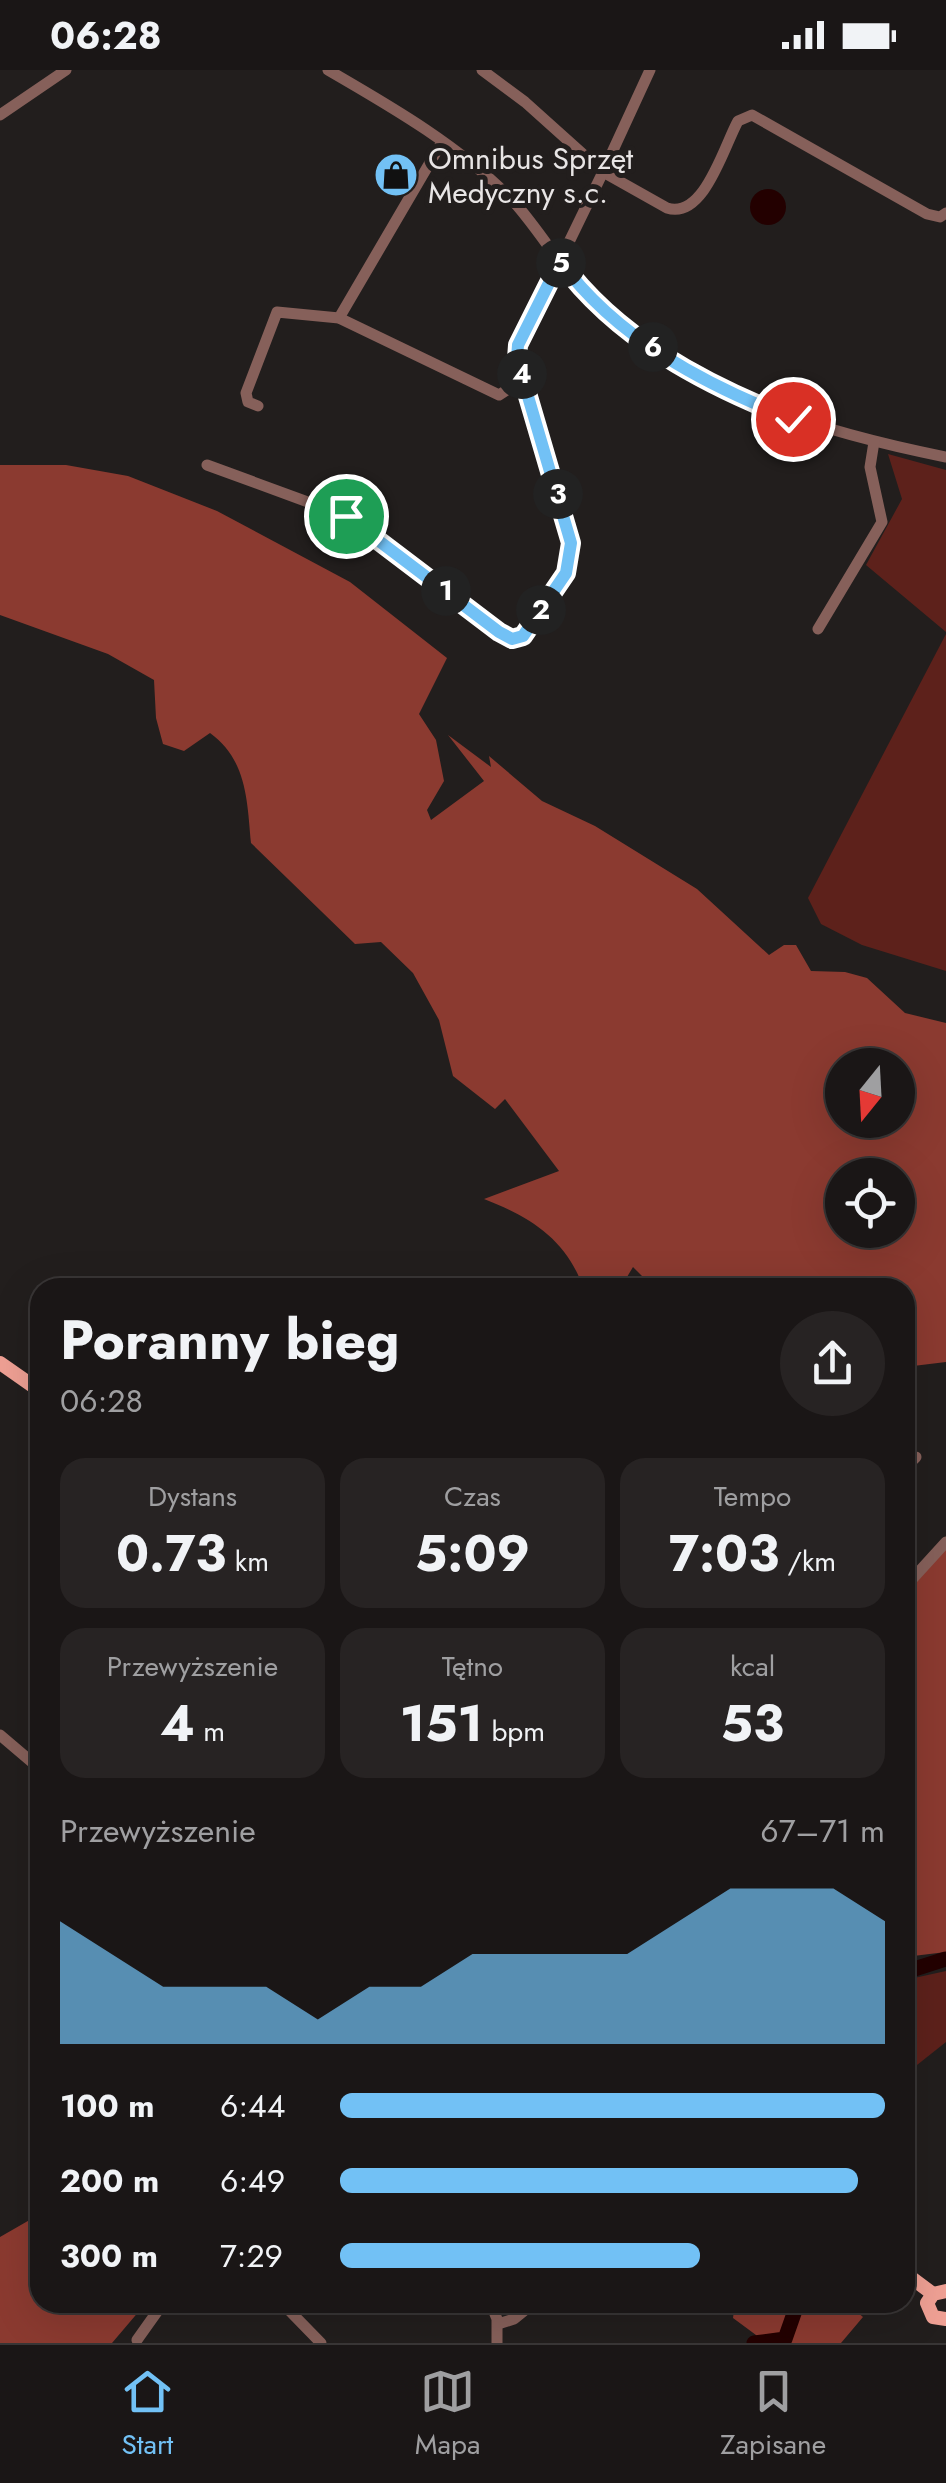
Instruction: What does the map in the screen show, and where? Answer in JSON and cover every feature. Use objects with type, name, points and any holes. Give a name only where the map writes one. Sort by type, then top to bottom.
[{"type":"main road","points":[[0,1363],[30,1384]]},
{"type":"main road","points":[[935,2296],[930,2313],[944,2323]]},
{"type":"street","points":[[0,115],[66,70]]},
{"type":"street","points":[[328,70],[442,142],[514,203],[610,318],[681,365],[764,408],[850,437],[946,456]]},
{"type":"street","points":[[482,70],[525,102],[603,172],[667,208],[685,209],[699,197],[738,121],[752,115],[927,214],[940,217],[946,213]]},
{"type":"street","points":[[207,465],[346,516],[499,632],[518,640],[566,573],[571,543],[518,345],[650,70]]},
{"type":"street","points":[[339,318],[442,142]]},
{"type":"street","points":[[258,406],[248,402],[246,393],[276,312],[339,318],[499,395],[524,378]]},
{"type":"street","points":[[818,628],[882,522],[870,467],[874,442]]},
{"type":"street","points":[[915,1576],[946,1542]]},
{"type":"street","points":[[0,1735],[30,1760]]},
{"type":"street","points":[[136,2340],[156,2313]]},
{"type":"street","points":[[291,2313],[321,2343]]},
{"type":"street","points":[[494,2313],[497,2343]]},
{"type":"street","points":[[498,2324],[521,2313]]},
{"type":"shaded area","points":[[768,189],[781,194],[786,207],[781,220],[768,225],[755,220],[750,207],[755,194]]},
{"type":"shaded area","points":[[888,454],[946,470],[946,632],[866,565],[902,499]]},
{"type":"shaded area","points":[[0,465],[66,465],[128,476],[217,511],[350,582],[447,658],[419,714],[436,740],[444,781],[427,810],[431,820],[484,781],[448,735],[491,767],[489,756],[542,801],[595,826],[697,889],[769,955],[784,945],[796,945],[811,971],[845,972],[867,978],[905,1013],[946,1023],[946,1362],[915,1366],[915,1278],[644,1278],[633,1267],[626,1278],[579,1278],[567,1256],[544,1232],[484,1199],[559,1171],[505,1099],[495,1109],[453,1076],[439,1020],[413,973],[381,942],[355,944],[251,843],[243,782],[222,744],[210,733],[184,751],[163,744],[156,718],[154,680],[108,654],[0,615]]},
{"type":"shaded area","points":[[946,634],[946,971],[862,945],[821,924],[808,898]]},
{"type":"shaded area","points":[[946,1547],[946,1952],[915,1956],[915,1583]]},
{"type":"shaded area","points":[[946,1971],[946,2042],[917,2065],[915,2065],[915,1978]]},
{"type":"shaded area","points":[[30,2220],[30,2313],[138,2313],[112,2343],[0,2343],[0,2237]]},
{"type":"shaded area","points":[[734,2313],[858,2313],[863,2317],[841,2343],[759,2343],[756,2335],[733,2318]]},
{"type":"waterway","points":[[915,1969],[946,1959]]},
{"type":"waterway","points":[[754,2343],[785,2339],[794,2313]]},
{"type":"place","name":"Omnibus Sprzęt Medyczny s.c.","points":[[396,175]]},
{"type":"route","points":[[346,516],[499,632],[512,639],[523,636],[570,563],[571,543],[517,359],[518,345],[560,261],[592,301],[629,332],[723,388],[793,419]]}]
